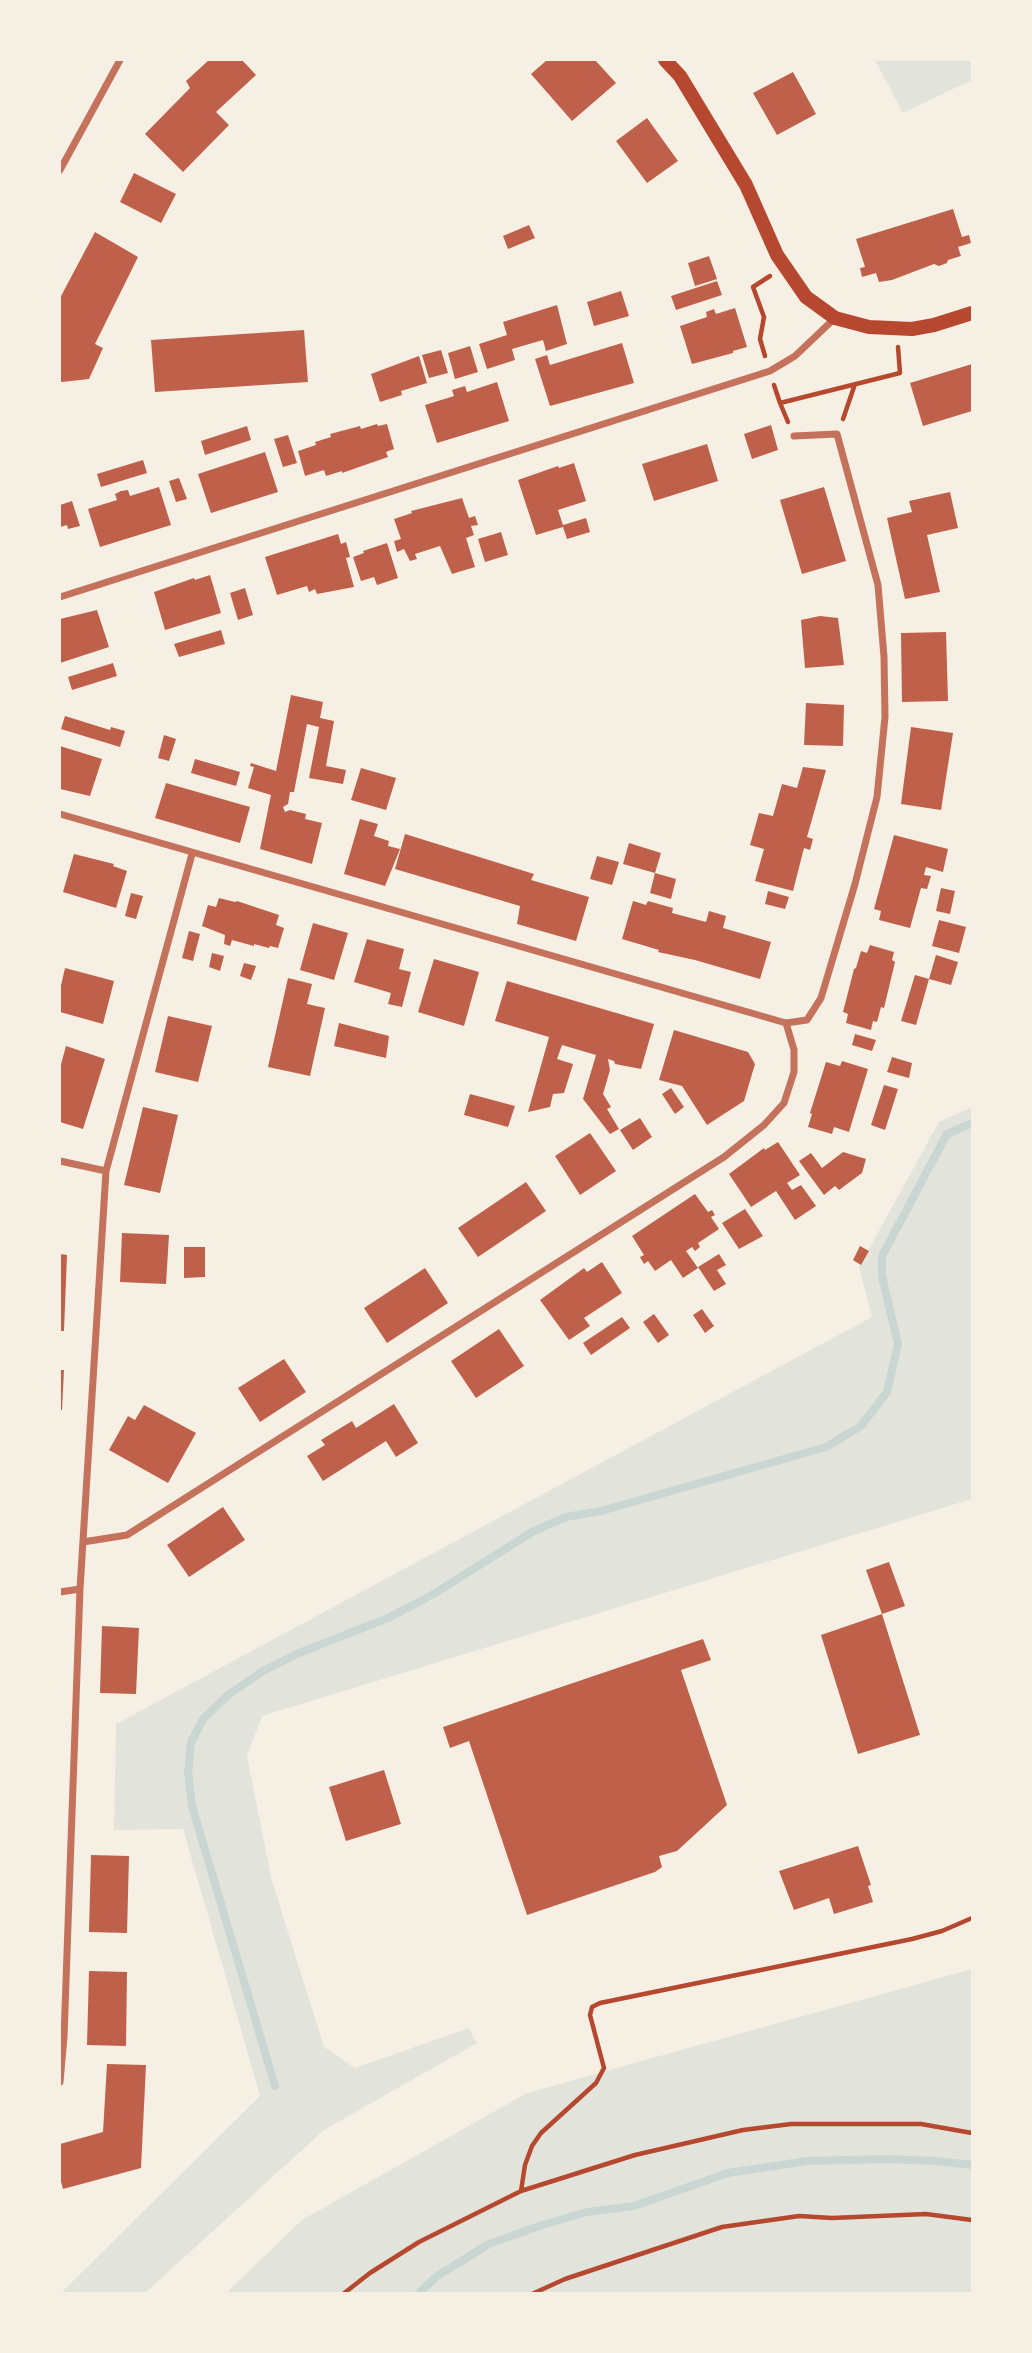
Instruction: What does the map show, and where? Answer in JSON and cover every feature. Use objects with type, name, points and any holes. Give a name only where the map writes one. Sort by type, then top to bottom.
[{"type":"main road","points":[[665,60],[680,76],[746,185],[784,268],[806,297],[835,318],[869,327],[912,330],[934,326],[972,313]]},
{"type":"street","points":[[60,170],[120,60]]},
{"type":"street","points":[[60,597],[769,371],[795,356],[835,318]]},
{"type":"street","points":[[60,814],[786,1023],[807,1020],[821,998],[855,884],[877,797],[885,717],[884,657],[878,585],[837,435],[794,436]]},
{"type":"street","points":[[60,2082],[64,2037],[80,1589],[106,1171],[192,854]]},
{"type":"street","points":[[83,1542],[127,1535],[724,1157],[764,1125],[784,1103],[794,1072],[794,1050],[786,1023]]},
{"type":"street","points":[[60,1161],[106,1171]]},
{"type":"street","points":[[60,1592],[80,1589]]},
{"type":"path","points":[[837,435],[856,383]]},
{"type":"path","points":[[521,2191],[525,2165],[537,2139],[596,2083],[604,2068],[590,2015],[592,2007],[912,1939],[942,1931],[972,1918]]},
{"type":"path","points":[[343,2294],[419,2242],[521,2191],[635,2155],[743,2130],[791,2124],[921,2124],[972,2133]]},
{"type":"path","points":[[532,2294],[565,2279],[722,2227],[799,2216],[926,2214],[972,2220]]},
{"type":"shaded area","points":[[875,60],[972,60],[972,80],[903,113]]},
{"type":"shaded area","points":[[972,1107],[972,1499],[262,1716],[247,1756],[272,1881],[324,2047],[355,2068],[469,2028],[477,2043],[324,2130],[145,2293],[60,2294],[260,2096],[183,1829],[114,1830],[116,1724],[872,1317],[859,1267],[939,1122]]},
{"type":"shaded area","points":[[972,1969],[972,2293],[225,2294],[302,2220],[527,2093]]},
{"type":"building","points":[[209,60],[242,60],[256,75],[216,112],[229,125],[183,172],[145,134],[190,88],[186,81]]},
{"type":"building","points":[[547,60],[595,60],[616,83],[572,121],[531,74]]},
{"type":"building","points":[[793,72],[816,114],[777,135],[753,93]]},
{"type":"building","points":[[647,118],[678,161],[647,183],[616,141]]},
{"type":"building","points":[[134,173],[176,194],[161,223],[120,202]]},
{"type":"building","points":[[953,209],[962,237],[969,235],[971,243],[958,247],[961,256],[939,266],[934,264],[892,280],[879,282],[876,273],[862,277],[860,268],[865,267],[856,239]]},
{"type":"building","points":[[529,225],[535,238],[508,249],[503,236]]},
{"type":"building","points":[[95,232],[138,257],[95,344],[103,348],[89,379],[62,382],[60,298]]},
{"type":"building","points":[[709,256],[717,279],[695,286],[688,263]]},
{"type":"building","points":[[717,281],[722,295],[676,310],[671,296]]},
{"type":"building","points":[[621,291],[629,316],[594,326],[587,302]]},
{"type":"building","points":[[557,305],[567,344],[546,351],[543,340],[512,349],[515,360],[487,369],[479,344],[507,335],[503,322]]},
{"type":"building","points":[[735,308],[747,347],[692,364],[680,326],[707,317],[706,312],[714,309],[716,314]]},
{"type":"building","points":[[304,330],[308,382],[155,392],[151,340]]},
{"type":"building","points":[[622,343],[634,383],[550,406],[535,359],[547,355],[550,365]]},
{"type":"building","points":[[470,346],[478,372],[455,379],[448,353]]},
{"type":"building","points":[[441,350],[448,373],[429,378],[422,355]]},
{"type":"building","points":[[419,356],[427,383],[401,391],[402,395],[380,402],[371,374]]},
{"type":"building","points":[[972,364],[972,411],[923,426],[910,383]]},
{"type":"building","points":[[497,382],[509,421],[437,443],[425,405],[454,396],[452,390],[465,386],[467,392]]},
{"type":"building","points":[[387,424],[394,449],[386,452],[388,457],[342,473],[326,476],[324,470],[305,476],[298,451],[316,445],[315,442],[331,437],[330,434]]},
{"type":"building","points":[[771,425],[778,450],[752,459],[744,434]]},
{"type":"building","points":[[247,426],[251,440],[205,455],[201,441]]},
{"type":"building","points":[[288,435],[297,463],[283,467],[274,439]]},
{"type":"building","points":[[707,444],[718,481],[654,501],[642,464]]},
{"type":"building","points":[[265,452],[278,492],[211,513],[198,474]]},
{"type":"building","points":[[143,460],[147,473],[101,487],[97,474]]},
{"type":"building","points":[[574,463],[586,501],[558,510],[563,525],[586,518],[590,532],[567,539],[563,527],[536,535],[518,480]]},
{"type":"building","points":[[179,478],[187,499],[176,502],[169,481]]},
{"type":"building","points":[[159,487],[171,525],[100,547],[88,509],[117,500],[115,494],[121,491],[128,490],[130,496]]},
{"type":"building","points":[[824,487],[846,561],[802,574],[780,500]]},
{"type":"building","points":[[950,492],[958,528],[927,535],[940,592],[905,599],[887,518],[912,512],[909,501]]},
{"type":"building","points":[[462,498],[469,518],[475,516],[478,525],[471,526],[474,535],[466,538],[475,567],[452,574],[440,546],[415,554],[417,559],[410,561],[404,549],[397,552],[394,541],[401,539],[394,519],[412,513],[411,511]]},
{"type":"building","points":[[72,501],[80,526],[68,529],[67,525],[60,527],[60,505]]},
{"type":"building","points":[[501,532],[508,555],[485,562],[478,539]]},
{"type":"building","points":[[338,534],[341,544],[346,542],[350,557],[346,558],[354,587],[317,594],[315,589],[309,592],[307,586],[277,595],[265,557]]},
{"type":"building","points":[[387,543],[398,578],[377,585],[374,577],[361,581],[353,557]]},
{"type":"building","points":[[210,575],[221,613],[165,630],[154,592]]},
{"type":"building","points":[[245,588],[253,615],[238,620],[230,593]]},
{"type":"building","points":[[97,610],[109,647],[60,663],[60,619]]},
{"type":"building","points":[[820,616],[838,618],[844,665],[805,668],[801,620]]},
{"type":"building","points":[[221,630],[225,644],[179,657],[174,644]]},
{"type":"building","points":[[946,632],[948,701],[902,702],[901,633]]},
{"type":"building","points":[[113,663],[117,676],[72,690],[68,677]]},
{"type":"building","points":[[291,695],[323,702],[320,718],[334,721],[326,766],[346,770],[343,784],[309,778],[319,727],[307,724],[294,792],[290,792],[288,804],[283,807],[285,812],[290,810],[306,814],[305,819],[322,823],[312,864],[260,849],[271,795],[248,788],[254,767],[250,766],[251,763],[276,771]]},
{"type":"building","points":[[806,703],[844,705],[843,746],[804,745]]},
{"type":"building","points":[[65,716],[110,730],[111,727],[125,731],[120,747],[61,729]]},
{"type":"building","points":[[911,727],[953,733],[941,810],[901,804]]},
{"type":"building","points":[[164,735],[176,739],[169,761],[158,758]]},
{"type":"building","points":[[60,746],[102,759],[90,796],[60,789]]},
{"type":"building","points":[[195,759],[240,772],[236,786],[191,773]]},
{"type":"building","points":[[803,767],[826,770],[807,837],[813,839],[810,850],[804,848],[793,891],[755,881],[764,849],[750,845],[759,813],[773,816],[782,784],[797,788]]},
{"type":"building","points":[[361,768],[396,778],[386,810],[351,800]]},
{"type":"building","points":[[166,783],[250,807],[240,843],[155,818]]},
{"type":"building","points":[[360,819],[378,824],[374,836],[389,841],[388,846],[400,849],[385,886],[344,874]]},
{"type":"building","points":[[405,834],[534,874],[531,880],[589,897],[576,941],[517,924],[520,906],[395,869]]},
{"type":"building","points":[[894,835],[948,849],[943,872],[926,867],[924,875],[931,876],[927,889],[921,888],[910,928],[879,920],[881,911],[874,909]]},
{"type":"building","points":[[629,843],[661,853],[655,873],[623,864]]},
{"type":"building","points":[[74,854],[114,864],[113,866],[127,871],[116,908],[63,892]]},
{"type":"building","points":[[597,856],[619,862],[612,885],[590,879]]},
{"type":"building","points":[[655,873],[676,879],[671,899],[650,893]]},
{"type":"building","points":[[941,888],[955,891],[950,914],[936,911]]},
{"type":"building","points":[[768,891],[789,897],[785,909],[765,904]]},
{"type":"building","points":[[131,893],[143,896],[136,919],[125,916]]},
{"type":"building","points":[[219,898],[279,915],[276,925],[284,928],[278,948],[254,946],[232,940],[230,946],[224,944],[225,935],[202,926],[208,905],[216,907]]},
{"type":"building","points":[[633,901],[646,905],[648,901],[673,908],[672,913],[706,922],[709,911],[726,916],[723,928],[771,942],[760,979],[658,952],[659,950],[622,939]]},
{"type":"building","points":[[939,920],[966,927],[959,953],[932,946]]},
{"type":"building","points":[[313,923],[348,933],[334,980],[300,970]]},
{"type":"building","points":[[189,931],[200,934],[193,961],[182,958]]},
{"type":"building","points":[[367,939],[404,949],[399,969],[411,972],[402,1007],[388,1004],[391,993],[354,982]]},
{"type":"building","points":[[870,945],[894,952],[892,960],[895,962],[884,1008],[881,1007],[877,1022],[873,1021],[871,1030],[846,1023],[848,1014],[843,1012],[861,951],[867,953]]},
{"type":"building","points":[[212,953],[224,956],[220,971],[209,967]]},
{"type":"building","points":[[936,955],[958,962],[951,985],[929,979]]},
{"type":"building","points":[[434,959],[479,972],[464,1026],[418,1012]]},
{"type":"building","points":[[244,963],[256,966],[251,980],[240,976]]},
{"type":"building","points":[[65,968],[114,981],[103,1024],[60,1012],[60,990]]},
{"type":"building","points":[[915,975],[929,979],[916,1025],[901,1021]]},
{"type":"building","points":[[288,978],[312,984],[307,1004],[325,1008],[310,1076],[268,1067]]},
{"type":"building","points":[[507,981],[654,1024],[641,1069],[615,1064],[608,1059],[610,1070],[603,1094],[611,1107],[607,1109],[619,1129],[610,1134],[583,1099],[596,1055],[562,1045],[557,1059],[573,1064],[564,1093],[553,1094],[550,1107],[528,1112],[549,1037],[495,1021]]},
{"type":"building","points":[[168,1016],[212,1026],[198,1082],[155,1072]]},
{"type":"building","points":[[339,1023],[389,1036],[386,1058],[334,1046]]},
{"type":"building","points":[[674,1030],[748,1052],[755,1064],[744,1101],[707,1125],[682,1086],[659,1080]]},
{"type":"building","points":[[855,1034],[876,1040],[872,1051],[852,1045]]},
{"type":"building","points":[[66,1046],[105,1059],[83,1129],[60,1122],[60,1068]]},
{"type":"building","points":[[892,1057],[912,1063],[909,1078],[887,1072]]},
{"type":"building","points":[[842,1061],[868,1069],[849,1132],[834,1127],[832,1134],[808,1127],[826,1062],[840,1066]]},
{"type":"building","points":[[884,1085],[898,1089],[885,1130],[871,1125]]},
{"type":"building","points":[[671,1088],[684,1107],[675,1114],[662,1094]]},
{"type":"building","points":[[470,1094],[515,1106],[508,1127],[464,1115]]},
{"type":"building","points":[[143,1107],[178,1115],[160,1193],[124,1185]]},
{"type":"building","points":[[640,1118],[652,1137],[633,1150],[620,1130]]},
{"type":"building","points":[[590,1133],[616,1171],[580,1195],[555,1156]]},
{"type":"building","points":[[778,1142],[800,1175],[787,1183],[792,1190],[801,1185],[816,1206],[795,1220],[776,1191],[751,1207],[729,1174],[764,1148],[765,1150]]},
{"type":"building","points":[[843,1152],[866,1159],[862,1173],[839,1190],[835,1186],[824,1195],[799,1161],[811,1153],[822,1168]]},
{"type":"building","points":[[526,1182],[546,1211],[478,1257],[458,1228]]},
{"type":"building","points":[[695,1194],[708,1212],[712,1210],[715,1215],[711,1217],[719,1229],[698,1243],[700,1247],[695,1251],[692,1247],[686,1251],[698,1268],[683,1278],[671,1260],[655,1271],[648,1261],[644,1264],[640,1257],[644,1255],[632,1236]]},
{"type":"building","points":[[745,1209],[763,1236],[739,1249],[722,1223]]},
{"type":"building","points":[[122,1233],[169,1235],[166,1284],[120,1282]]},
{"type":"building","points":[[860,1246],[869,1251],[861,1265],[853,1260]]},
{"type":"building","points":[[184,1247],[205,1247],[205,1277],[184,1278]]},
{"type":"building","points":[[60,1254],[67,1255],[64,1331],[60,1331]]},
{"type":"building","points":[[719,1254],[726,1265],[717,1270],[726,1284],[714,1291],[698,1267]]},
{"type":"building","points":[[602,1262],[622,1293],[584,1318],[590,1326],[569,1340],[540,1300],[584,1268],[587,1272]]},
{"type":"building","points":[[425,1268],[448,1303],[387,1343],[364,1308]]},
{"type":"building","points":[[702,1309],[714,1326],[705,1333],[693,1315]]},
{"type":"building","points":[[654,1314],[669,1335],[658,1343],[643,1322]]},
{"type":"building","points":[[622,1317],[630,1328],[591,1355],[583,1343]]},
{"type":"building","points":[[499,1329],[524,1366],[476,1398],[451,1361]]},
{"type":"building","points":[[284,1359],[306,1392],[260,1422],[238,1388]]},
{"type":"building","points":[[60,1370],[64,1370],[62,1410],[60,1410]]},
{"type":"building","points":[[394,1404],[418,1443],[396,1457],[386,1441],[323,1481],[307,1456],[325,1445],[321,1440],[352,1421],[356,1428]]},
{"type":"building","points":[[144,1405],[196,1433],[168,1483],[109,1450],[128,1416],[135,1420]]},
{"type":"building","points":[[223,1507],[245,1540],[189,1577],[167,1545]]},
{"type":"building","points":[[889,1562],[905,1606],[882,1614],[866,1570]]},
{"type":"building","points":[[882,1614],[920,1735],[858,1754],[821,1635]]},
{"type":"building","points":[[102,1626],[139,1628],[136,1694],[100,1693]]},
{"type":"building","points":[[703,1639],[711,1660],[681,1670],[727,1805],[677,1851],[659,1856],[662,1867],[655,1872],[527,1915],[469,1741],[450,1748],[443,1727]]},
{"type":"building","points":[[384,1770],[401,1824],[346,1841],[329,1787]]},
{"type":"building","points":[[858,1846],[871,1885],[868,1886],[873,1902],[834,1914],[829,1898],[794,1910],[779,1871]]},
{"type":"building","points":[[91,1855],[129,1856],[127,1933],[89,1932]]},
{"type":"building","points":[[89,1971],[127,1972],[126,2046],[87,2045]]},
{"type":"building","points":[[107,2064],[146,2065],[141,2168],[63,2189],[60,2178],[60,2144],[103,2132]]},
{"type":"waterway","points":[[275,2086],[192,1806],[188,1773],[191,1742],[204,1718],[228,1695],[263,1671],[299,1653],[388,1618],[432,1595],[534,1531],[566,1517],[601,1511],[826,1447],[861,1426],[887,1392],[898,1344],[882,1276],[882,1256],[947,1134],[972,1123]]},
{"type":"waterway","points":[[418,2294],[437,2276],[489,2244],[587,2212],[634,2206],[728,2173],[807,2161],[888,2159],[972,2165]]}]
